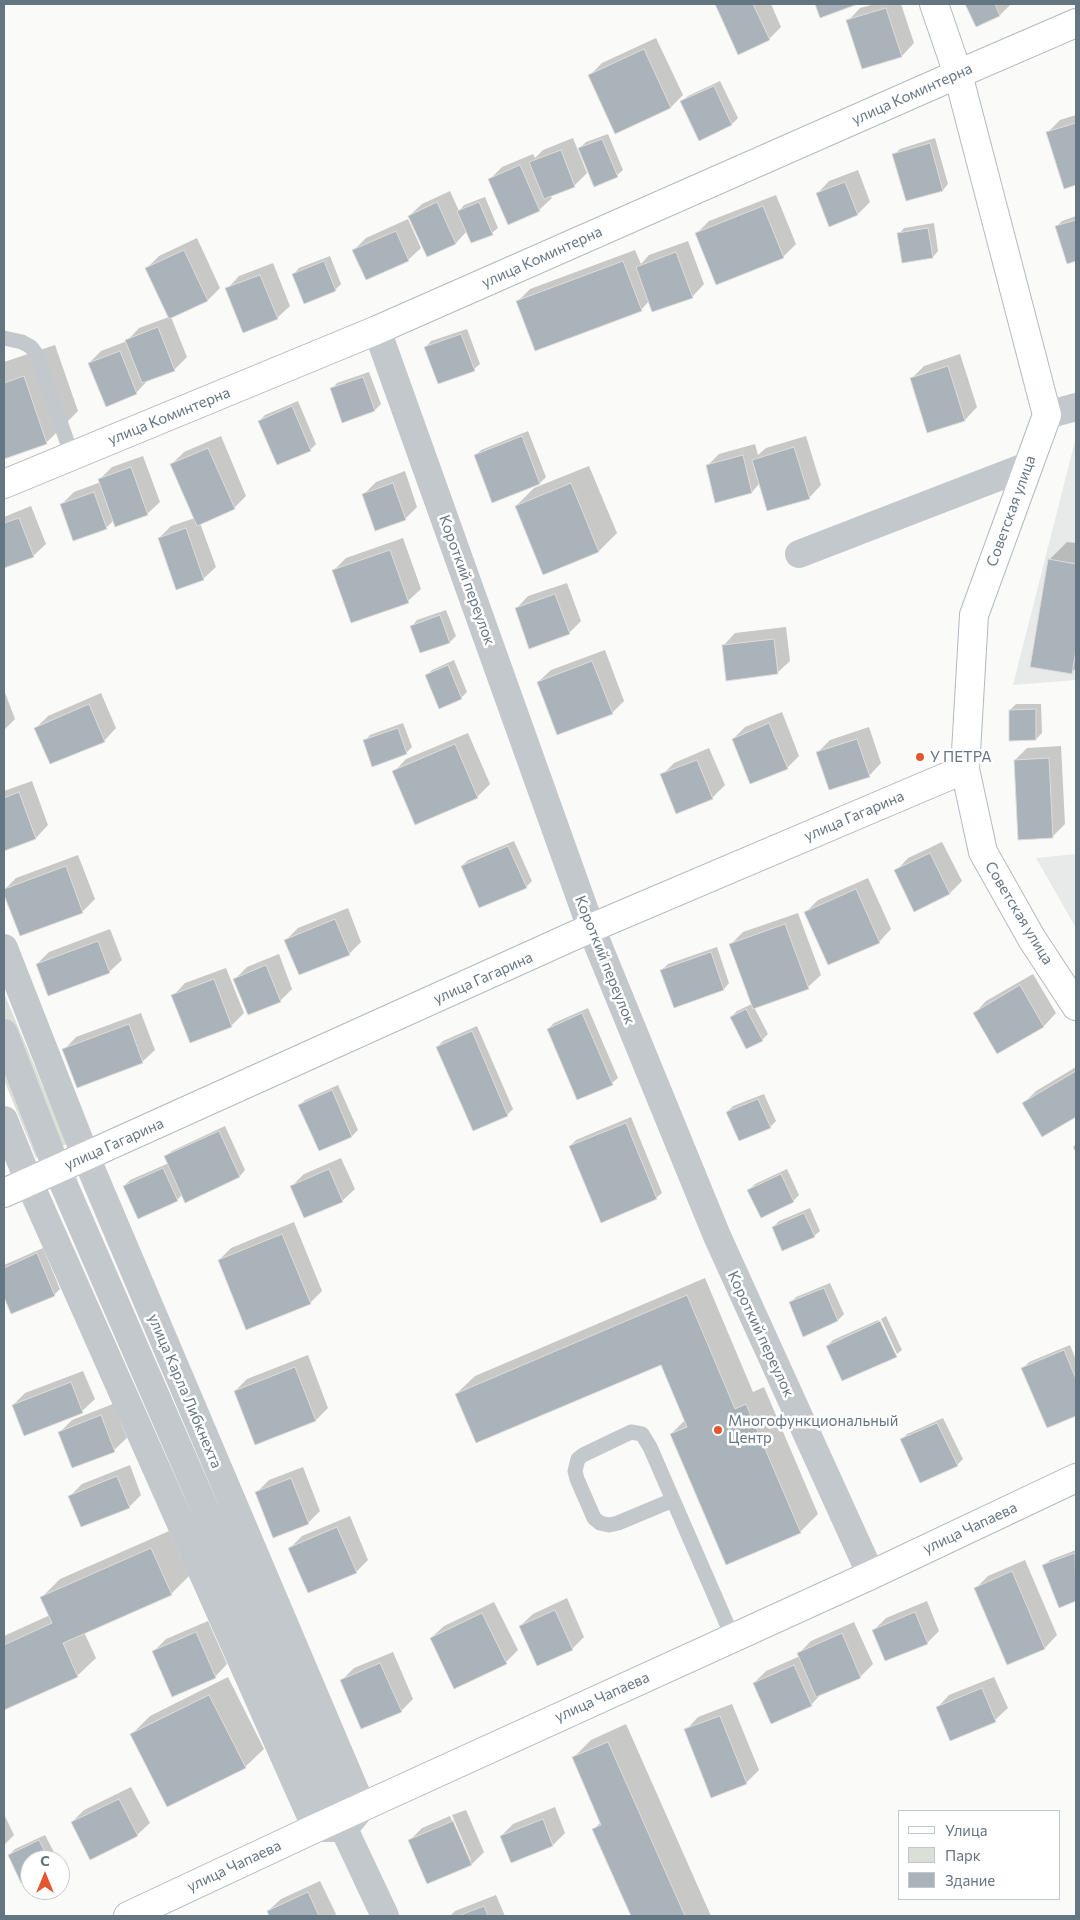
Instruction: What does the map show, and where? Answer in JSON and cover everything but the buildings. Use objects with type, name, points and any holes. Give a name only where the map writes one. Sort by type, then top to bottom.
[{"type":"street","points":[[934,4],[958,74],[1046,415],[1076,407]]},
{"type":"street","name":"улица Коминтерна","points":[[4,484],[378,330],[1076,23]]},
{"type":"street","name":"Короткий переулок","points":[[378,330],[591,928],[717,1236],[871,1575]]},
{"type":"street","name":"Советская улица","points":[[1046,415],[974,615],[965,769],[983,852],[1032,939],[1076,1006]]},
{"type":"street","points":[[799,554],[1027,466]]},
{"type":"street","name":"улица Гагарина","points":[[4,1193],[591,928],[965,769]]},
{"type":"street","name":"улица Карла Либкнехта","points":[[4,948],[340,1820]]},
{"type":"street","name":"улица Карла Либкнехта","points":[[4,1033],[57,1169],[340,1820]]},
{"type":"street","name":"улица Карла Либкнехта","points":[[4,1120],[29,1182],[385,1916]]},
{"type":"street","name":"улица Чапаева","points":[[128,1916],[871,1575],[1076,1478]]},
{"type":"lane","points":[[4,338],[22,342],[31,347],[37,355],[72,456]]},
{"type":"lane","points":[[672,1500],[618,1523],[609,1525],[600,1523],[594,1518],[577,1479],[575,1471],[578,1460],[583,1455],[630,1432],[642,1434],[650,1447],[733,1638]]},
{"type":"shaded area","points":[[1076,437],[1076,680],[1013,685]]},
{"type":"shaded area","points":[[1076,854],[1076,928],[1036,858]]},
{"type":"green space","points":[[4,993],[67,1144],[36,1158],[4,1080]]},
{"type":"place","name":"У ПЕТРА","points":[[920,757]]},
{"type":"place","name":"Многофункциональный Центр","points":[[718,1430]]}]
